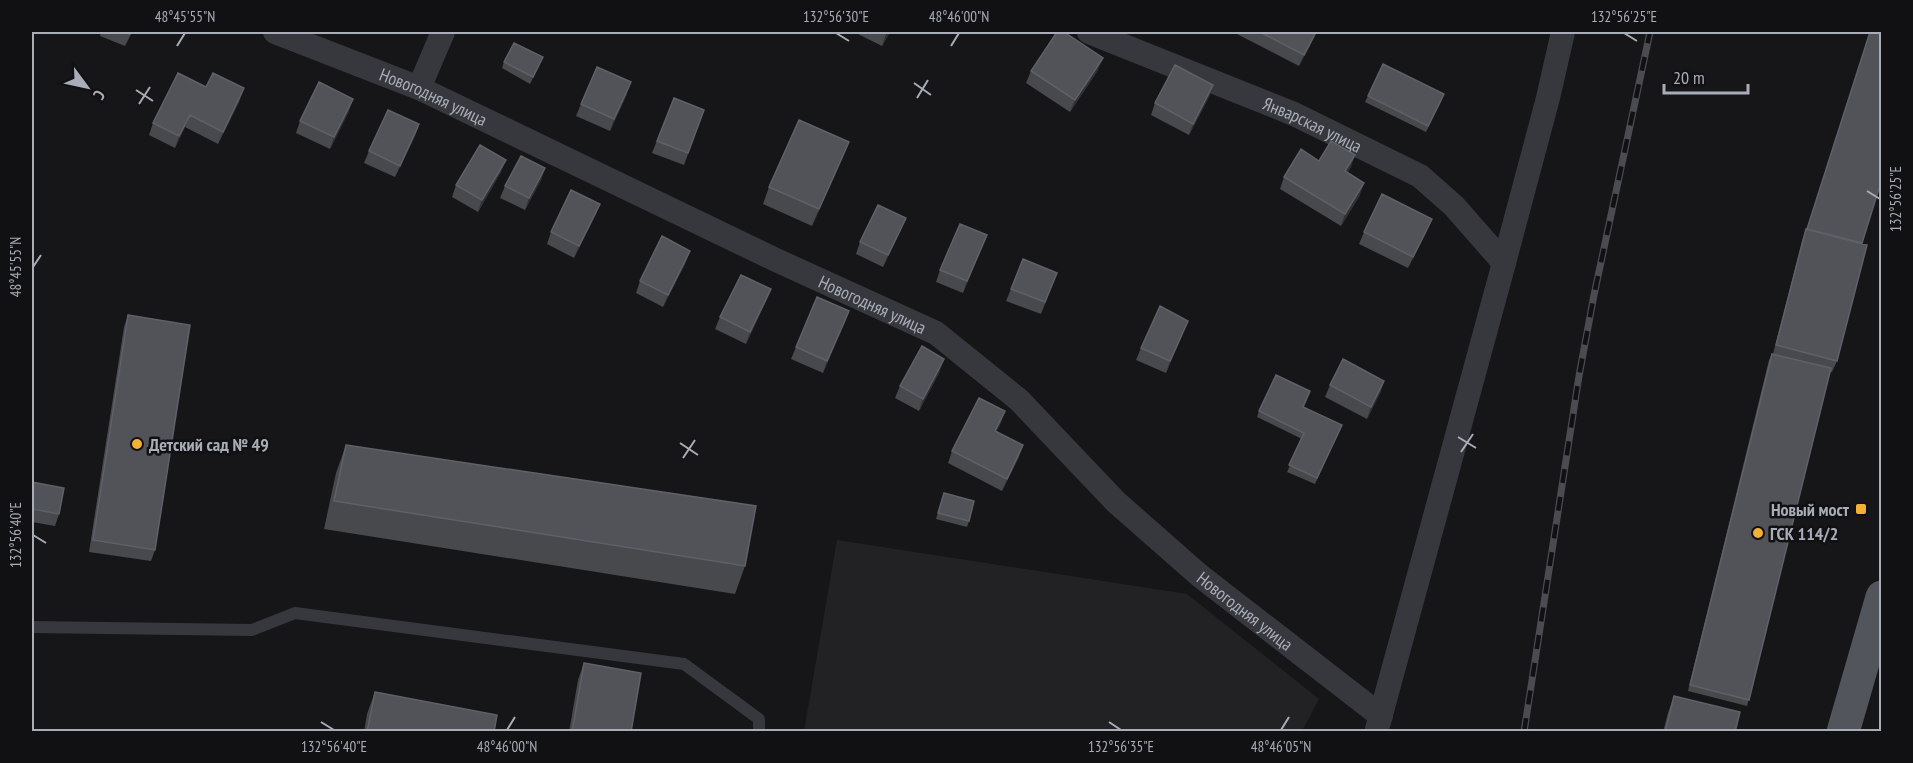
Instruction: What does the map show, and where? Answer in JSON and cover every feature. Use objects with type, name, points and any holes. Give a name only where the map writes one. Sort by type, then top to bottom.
[{"type":"main road","points":[[1843,732],[1881,597]]},
{"type":"street","name":"Новогодняя улица","points":[[276,32],[419,88],[745,246],[936,333],[1019,400],[1116,502],[1198,575],[1379,724]]},
{"type":"street","points":[[419,88],[443,32]]},
{"type":"street","name":"Январская улица","points":[[1089,32],[1294,114],[1419,176],[1454,206],[1504,262]]},
{"type":"street","points":[[1379,724],[1548,98],[1563,32]]},
{"type":"lane","points":[[32,627],[252,630],[296,613],[684,664],[759,719],[759,732]]},
{"type":"shaded area","points":[[837,540],[1187,594],[1319,699],[1302,731],[804,731]]},
{"type":"building","points":[[1057,32],[1064,32],[1103,58],[1075,100],[1031,71]]},
{"type":"building","points":[[1260,32],[1316,32],[1304,55]]},
{"type":"building","points":[[1870,32],[1881,32],[1881,182],[1862,243],[1807,229]]},
{"type":"building","points":[[514,43],[543,57],[533,77],[504,62]]},
{"type":"building","points":[[1383,64],[1444,94],[1428,126],[1368,96]]},
{"type":"building","points":[[1175,65],[1213,85],[1193,124],[1155,103]]},
{"type":"building","points":[[597,67],[631,82],[614,119],[581,104]]},
{"type":"building","points":[[178,73],[206,87],[213,73],[244,88],[223,132],[190,115],[179,136],[153,123]]},
{"type":"building","points":[[319,82],[353,99],[334,137],[300,121]]},
{"type":"building","points":[[674,98],[704,110],[688,153],[657,141]]},
{"type":"building","points":[[388,110],[419,124],[400,166],[369,151]]},
{"type":"building","points":[[799,120],[849,142],[819,209],[769,187]]},
{"type":"building","points":[[1331,141],[1355,155],[1345,171],[1364,183],[1345,214],[1284,177],[1301,149],[1319,161]]},
{"type":"building","points":[[480,145],[506,160],[482,200],[456,185]]},
{"type":"building","points":[[521,156],[545,168],[529,198],[505,186]]},
{"type":"building","points":[[571,190],[600,204],[579,246],[551,232]]},
{"type":"building","points":[[1382,194],[1432,219],[1413,257],[1364,232]]},
{"type":"building","points":[[878,205],[906,218],[888,255],[860,242]]},
{"type":"building","points":[[960,224],[987,235],[967,281],[940,270]]},
{"type":"building","points":[[1806,229],[1867,245],[1837,361],[1776,345]]},
{"type":"building","points":[[662,236],[690,251],[668,295],[640,281]]},
{"type":"building","points":[[1023,259],[1057,273],[1045,302],[1011,289]]},
{"type":"building","points":[[741,275],[771,289],[750,332],[720,317]]},
{"type":"building","points":[[817,297],[849,311],[827,361],[796,347]]},
{"type":"building","points":[[1160,306],[1188,321],[1170,361],[1141,348]]},
{"type":"building","name":"Детский сад № 49","points":[[128,315],[190,325],[155,550],[93,540]]},
{"type":"building","points":[[922,346],[944,359],[923,399],[900,386]]},
{"type":"building","name":"ГСК 114/2","points":[[1772,354],[1831,368],[1749,700],[1690,685]]},
{"type":"building","points":[[1343,359],[1384,381],[1371,407],[1330,385]]},
{"type":"building","points":[[1276,375],[1310,391],[1303,407],[1342,425],[1317,478],[1289,465],[1304,433],[1259,411]]},
{"type":"building","points":[[979,398],[1005,411],[995,431],[1023,445],[1007,479],[952,451]]},
{"type":"building","points":[[346,445],[756,506],[745,566],[334,501]]},
{"type":"building","points":[[32,482],[64,488],[59,514],[32,509]]},
{"type":"building","points":[[944,493],[974,501],[969,521],[938,513]]},
{"type":"building","points":[[584,663],[641,673],[631,732],[572,732]]},
{"type":"building","points":[[375,692],[497,715],[494,732],[367,732]]},
{"type":"building","points":[[1674,696],[1740,712],[1735,732],[1665,732]]},
{"type":"railway","points":[[1524,732],[1579,376],[1650,32]]},
{"type":"place","name":"Детский сад № 49","points":[[137,444]]},
{"type":"place","name":"Новый мост","points":[[1861,509]]},
{"type":"place","name":"ГСК 114/2","points":[[1758,533]]}]
